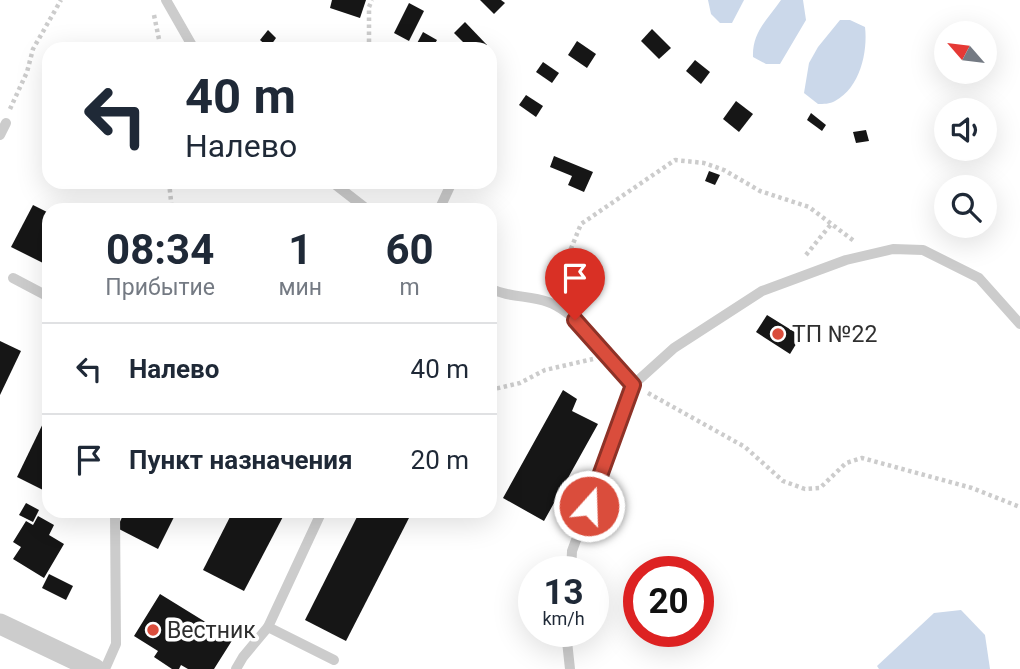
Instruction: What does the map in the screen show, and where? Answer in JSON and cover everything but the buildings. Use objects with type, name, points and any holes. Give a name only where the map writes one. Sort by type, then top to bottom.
[{"type":"street","points":[[0,624],[94,669]]},
{"type":"lane","points":[[166,0],[190,42]]},
{"type":"lane","points":[[0,135],[6,123]]},
{"type":"lane","points":[[341,189],[359,203]]},
{"type":"lane","points":[[572,556],[633,385],[674,348],[762,291],[846,260],[892,249],[923,250],[979,278],[1020,324]]},
{"type":"lane","points":[[13,278],[42,293]]},
{"type":"lane","points":[[497,292],[549,302],[575,320],[633,385]]},
{"type":"lane","points":[[105,669],[116,644],[115,518]]},
{"type":"lane","points":[[236,669],[243,656],[268,628],[318,518]]},
{"type":"lane","points":[[268,628],[334,660]]},
{"type":"lane","points":[[568,647],[570,669]]},
{"type":"path","points":[[6,123],[27,72],[33,49],[61,0]]},
{"type":"path","points":[[369,42],[369,7],[372,0]]},
{"type":"path","points":[[154,12],[159,42]]},
{"type":"path","points":[[549,302],[581,224],[675,160],[705,163],[724,170],[761,191],[809,207],[872,254]]},
{"type":"path","points":[[784,283],[832,223]]},
{"type":"path","points":[[497,388],[520,383],[545,370],[608,356]]},
{"type":"path","points":[[633,385],[745,447],[783,481],[805,489],[820,488],[846,463],[862,458],[972,488],[1020,507]]},
{"type":"water","points":[[708,0],[744,0],[732,23],[720,23],[711,14]]},
{"type":"water","points":[[781,0],[803,0],[806,20],[780,64],[766,64],[753,57],[753,48],[762,26]]},
{"type":"water","points":[[840,20],[850,20],[865,27],[863,58],[856,78],[844,95],[831,103],[818,104],[804,93],[809,63]]},
{"type":"water","points":[[961,610],[985,635],[990,669],[879,669],[877,666],[934,613]]},
{"type":"place","name":"ТП №22","points":[[778,334]]},
{"type":"place","name":"Вестник","points":[[153,630]]},
{"type":"route","points":[[575,320],[633,385],[589,506]]}]
